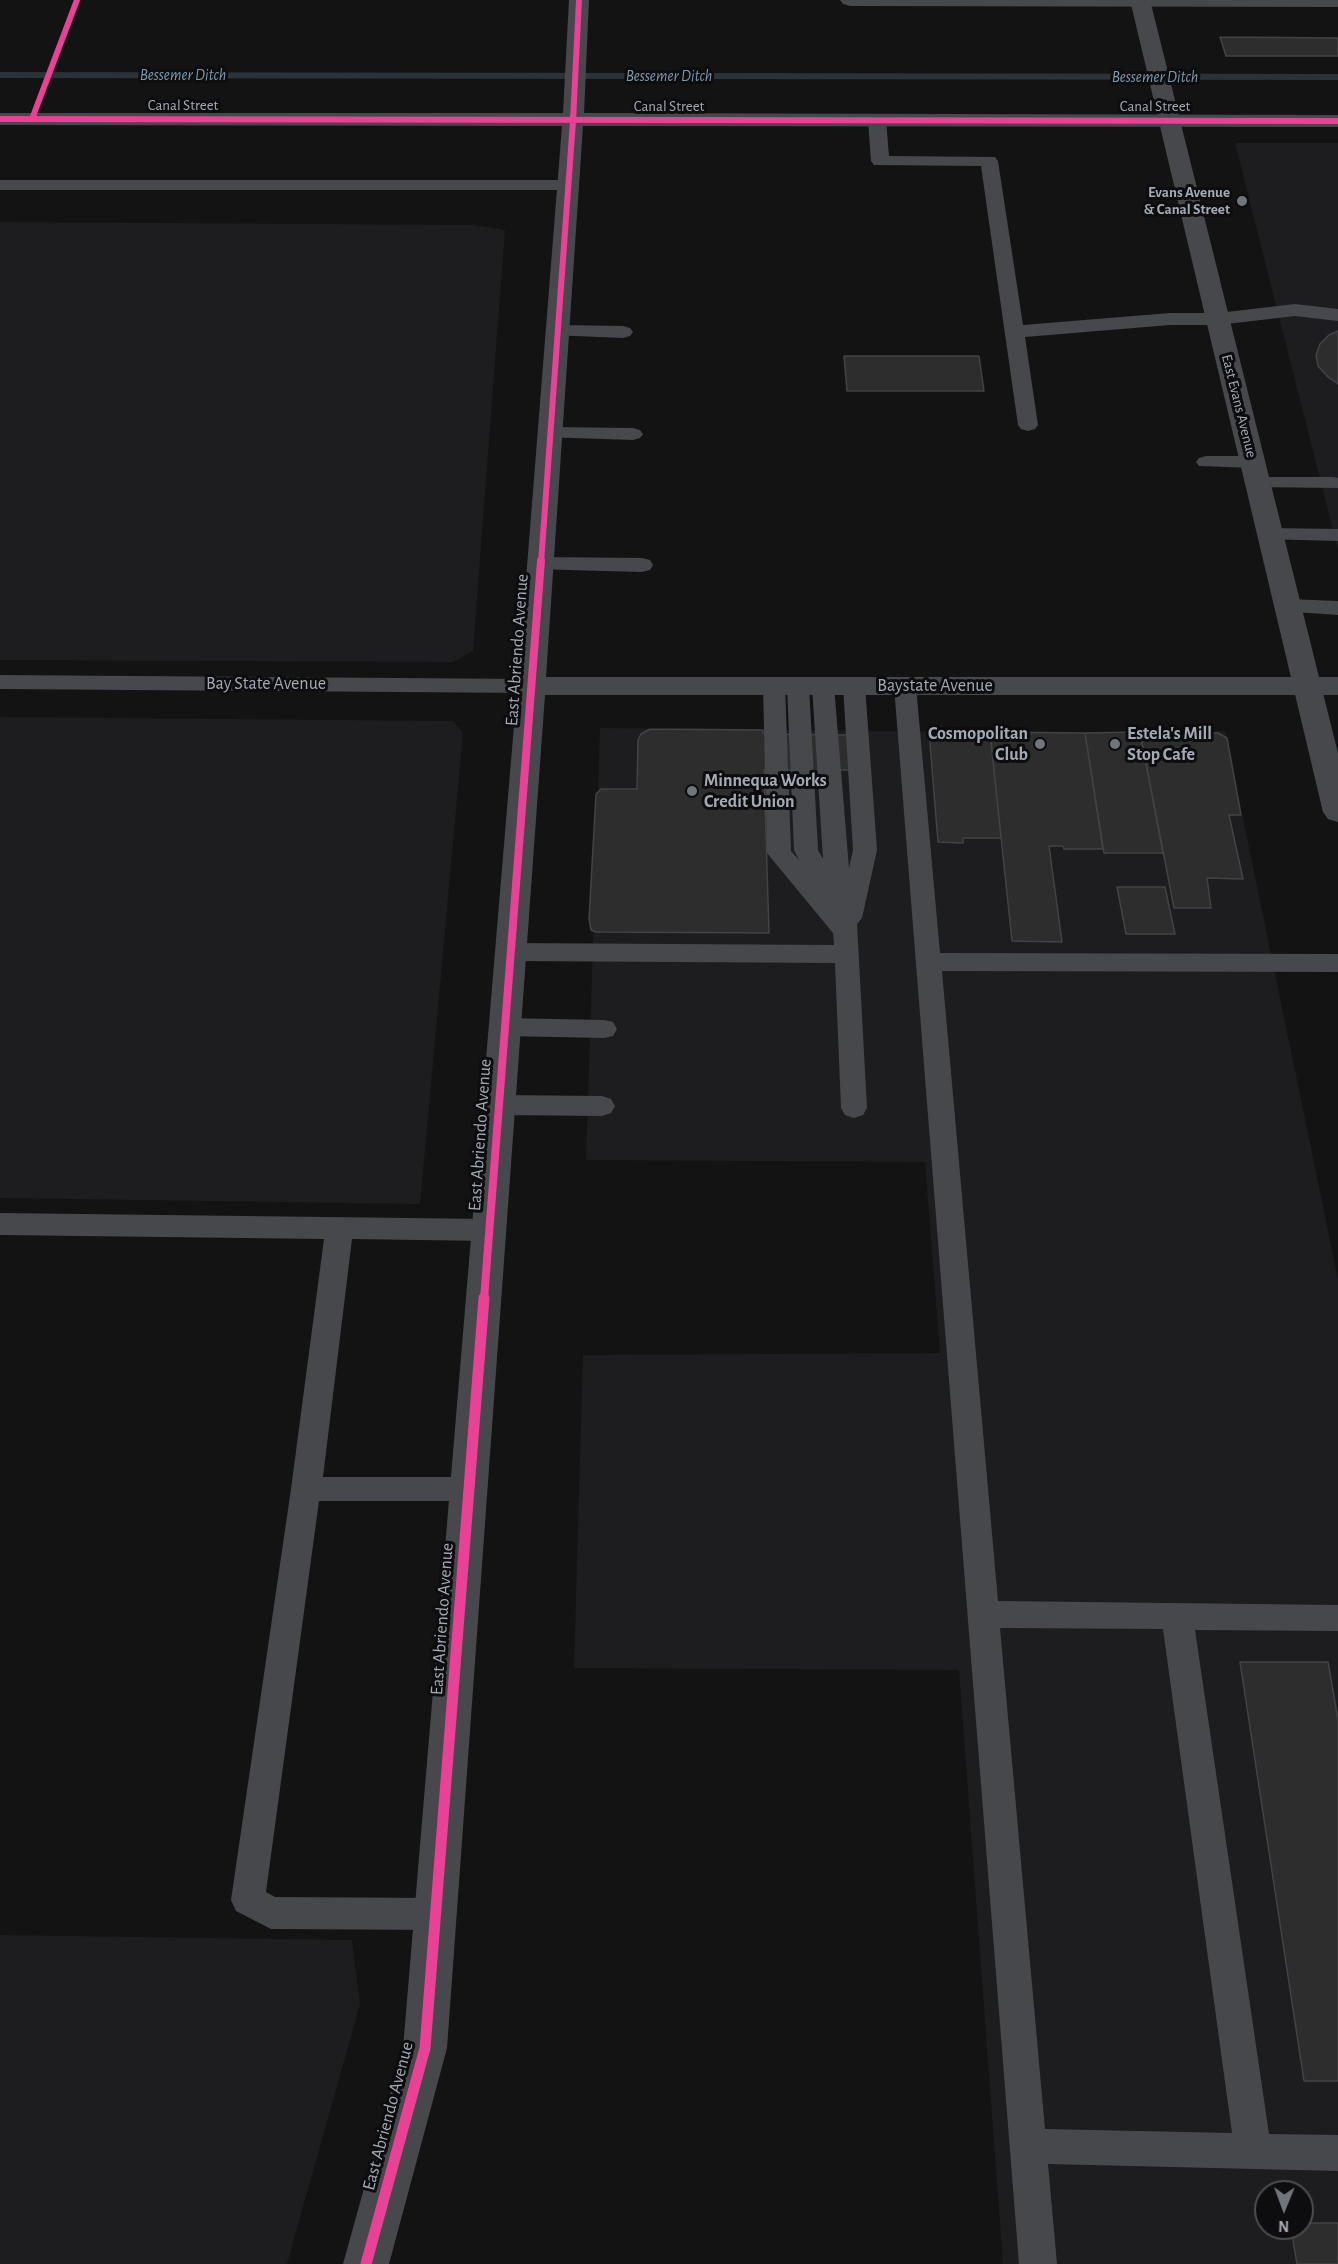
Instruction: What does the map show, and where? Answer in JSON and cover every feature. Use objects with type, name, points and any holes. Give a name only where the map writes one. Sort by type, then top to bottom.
[{"type":"street","name":"East Abriendo Avenue","points":[[366,2264],[425,2048],[558,331],[575,92],[579,0]]},
{"type":"street","points":[[850,0],[1338,1]]},
{"type":"street","name":"East Evans Avenue","points":[[1140,1],[1338,812]]},
{"type":"street","name":"Canal Street","points":[[0,119],[575,92],[877,120],[1338,121]]},
{"type":"street","name":"Baystate Avenue","points":[[531,686],[1338,686]]},
{"type":"lane","points":[[877,120],[880,160],[989,161],[1028,425]]},
{"type":"lane","points":[[0,185],[568,185]]},
{"type":"lane","points":[[1295,310],[1338,299]]},
{"type":"lane","points":[[1014,332],[1170,319],[1218,319],[1338,307]]},
{"type":"lane","points":[[1295,310],[1338,315]]},
{"type":"lane","points":[[558,331],[623,332]]},
{"type":"lane","points":[[550,433],[633,434]]},
{"type":"lane","points":[[1206,462],[1256,473],[1334,483]]},
{"type":"lane","points":[[1270,534],[1338,535]]},
{"type":"lane","points":[[540,564],[642,565]]},
{"type":"lane","points":[[1288,606],[1338,608]]},
{"type":"lane","name":"Bay State Avenue","points":[[0,682],[531,686]]},
{"type":"lane","points":[[798,686],[779,853],[846,943]]},
{"type":"lane","points":[[798,686],[833,847],[846,943],[854,1108]]},
{"type":"lane","points":[[846,943],[865,850],[854,686]]},
{"type":"lane","points":[[905,686],[1038,2264]]},
{"type":"lane","points":[[511,952],[846,943]]},
{"type":"lane","points":[[928,962],[1338,963]]},
{"type":"lane","points":[[505,1028],[603,1029]]},
{"type":"lane","points":[[499,1105],[602,1106]]},
{"type":"lane","points":[[0,1224],[489,1230]]},
{"type":"lane","points":[[339,1228],[306,1490],[248,1900],[271,1913],[436,1914]]},
{"type":"lane","points":[[306,1490],[469,1489]]},
{"type":"lane","points":[[984,1614],[1338,1618]]},
{"type":"lane","points":[[1177,1616],[1253,2151]]},
{"type":"lane","points":[[1028,2146],[1338,2152]]},
{"type":"shaded area","points":[[1235,143],[1338,143],[1338,551],[1337,546]]},
{"type":"shaded area","points":[[0,222],[473,225],[505,230],[473,651],[453,662],[0,660]]},
{"type":"shaded area","points":[[0,717],[453,721],[463,733],[420,1204],[0,1198]]},
{"type":"shaded area","points":[[600,728],[1085,733],[1225,731],[1338,1279],[1338,2264],[1003,2264],[959,1670],[574,1668],[583,1355],[940,1353],[925,1162],[586,1160]]},
{"type":"shaded area","points":[[0,1935],[352,1940],[360,2004],[287,2264],[0,2264]]},
{"type":"building","points":[[1220,37],[1338,38],[1338,56],[1226,56]]},
{"type":"building","points":[[1338,331],[1338,384],[1318,366],[1316,355],[1320,344],[1329,335]]},
{"type":"building","points":[[844,356],[979,356],[984,391],[847,391]]},
{"type":"building","points":[[650,729],[763,730],[763,734],[850,735],[852,770],[764,770],[769,933],[596,932],[591,930],[589,919],[596,794],[601,789],[637,789],[638,740],[641,734]]},
{"type":"building","points":[[929,731],[990,732],[1001,838],[963,838],[963,843],[938,842]]},
{"type":"building","points":[[990,732],[1085,733],[1103,849],[1064,849],[1063,846],[1049,846],[1062,942],[1012,941]]},
{"type":"building","points":[[1140,732],[1163,853],[1104,853],[1085,733]]},
{"type":"building","points":[[1140,732],[1218,733],[1227,738],[1241,815],[1229,815],[1243,879],[1207,878],[1211,908],[1174,908]]},
{"type":"building","points":[[1117,887],[1165,887],[1175,934],[1126,934]]},
{"type":"building","points":[[1240,1662],[1328,1662],[1338,1720],[1338,2081],[1304,2081]]},
{"type":"building","points":[[1314,2223],[1338,2223],[1338,2264],[1297,2264],[1293,2240],[1314,2240]]},
{"type":"waterway","name":"Bessemer Ditch","points":[[0,75],[1338,77]]},
{"type":"cycle path","points":[[32,119],[77,0]]},
{"type":"cycle path","points":[[366,2264],[425,2048],[535,642],[573,121],[579,0]]},
{"type":"cycle path","points":[[0,119],[1338,121]]},
{"type":"place","name":"Evans Avenue & Canal Street","points":[[1242,201]]},
{"type":"place","name":"Cosmopolitan Club","points":[[1040,744]]},
{"type":"place","name":"Estela's Mill Stop Cafe","points":[[1115,744]]},
{"type":"place","name":"Minnequa Works Credit Union","points":[[692,791]]}]
